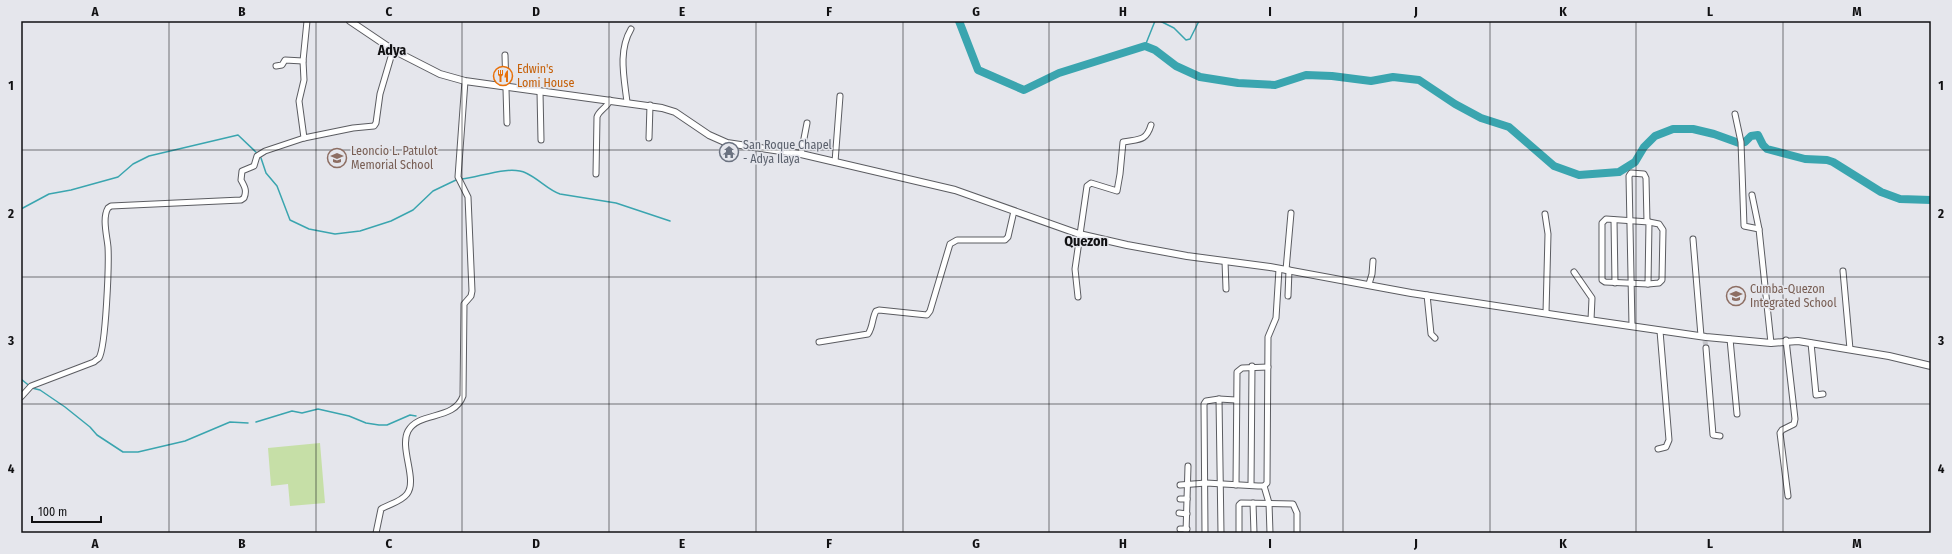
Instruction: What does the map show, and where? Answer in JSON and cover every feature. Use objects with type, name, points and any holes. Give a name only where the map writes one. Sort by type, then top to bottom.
[{"type":"street","points":[[304,138],[299,107],[304,80],[303,61],[307,21]]},
{"type":"street","points":[[350,21],[393,50],[440,74],[465,81],[540,92],[650,105],[675,112],[709,135],[727,143],[801,154],[955,190],[1079,234],[1187,256],[1224,260],[1427,295],[1704,338],[1771,343],[1786,340],[1811,342],[1931,366]]},
{"type":"street","points":[[626,102],[623,49],[625,39],[631,28]]},
{"type":"street","points":[[21,397],[31,386],[94,362],[99,358],[102,348],[106,297],[108,249],[106,218],[108,208],[111,206],[241,200],[244,198],[246,193],[245,186],[241,180],[242,171],[254,166],[257,156],[266,151],[304,138],[353,128],[374,126],[376,123],[380,94],[393,50]]},
{"type":"street","points":[[505,55],[507,122]]},
{"type":"street","points":[[276,66],[282,65],[285,60],[303,61]]},
{"type":"street","points":[[376,533],[381,509],[407,495],[410,487],[405,442],[408,430],[417,422],[457,406],[463,396],[464,304],[471,296],[472,291],[468,197],[458,177],[465,81]]},
{"type":"street","points":[[540,92],[541,140]]},
{"type":"street","points":[[835,162],[840,96]]},
{"type":"street","points":[[596,174],[597,117],[600,111],[607,107],[610,100]]},
{"type":"street","points":[[648,138],[650,105]]},
{"type":"street","points":[[1735,114],[1741,144],[1744,226],[1759,230]]},
{"type":"street","points":[[801,154],[807,123]]},
{"type":"street","points":[[1078,297],[1075,269],[1079,234],[1089,183],[1116,191],[1120,174],[1123,142],[1142,139],[1148,133],[1151,125]]},
{"type":"street","points":[[1632,326],[1629,176],[1631,173],[1644,174],[1646,178],[1648,284]]},
{"type":"street","points":[[1752,195],[1759,230],[1771,343]]},
{"type":"street","points":[[819,342],[868,334],[871,330],[876,310],[927,315],[930,311],[950,244],[957,240],[1005,240],[1008,237],[1014,211]]},
{"type":"street","points":[[1288,296],[1287,270],[1291,213]]},
{"type":"street","points":[[1545,214],[1548,234],[1546,313]]},
{"type":"street","points":[[1606,219],[1614,220],[1659,224],[1663,230],[1662,280],[1659,283],[1631,284],[1603,282],[1602,223],[1606,219]]},
{"type":"street","points":[[1614,220],[1615,283]]},
{"type":"street","points":[[1694,239],[1704,338]]},
{"type":"street","points":[[1224,260],[1226,290]]},
{"type":"street","points":[[1369,284],[1372,274],[1373,261]]},
{"type":"street","points":[[1270,533],[1269,503],[1264,486],[1267,483],[1268,338],[1276,318],[1279,269]]},
{"type":"street","points":[[1843,271],[1850,349]]},
{"type":"street","points":[[1574,272],[1592,298],[1590,320]]},
{"type":"street","points":[[1427,295],[1431,334],[1434,338]]},
{"type":"street","points":[[1658,449],[1666,447],[1670,440],[1660,331]]},
{"type":"street","points":[[1730,339],[1737,414]]},
{"type":"street","points":[[1786,340],[1796,419],[1794,424],[1782,430],[1780,434],[1788,496]]},
{"type":"street","points":[[1811,342],[1816,395],[1823,394]]},
{"type":"street","points":[[1706,348],[1712,435],[1720,436]]},
{"type":"street","points":[[1236,485],[1237,372],[1242,368],[1252,366],[1268,367]]},
{"type":"street","points":[[1252,366],[1252,485]]},
{"type":"street","points":[[1205,533],[1206,483],[1204,404],[1206,401],[1219,399],[1236,400]]},
{"type":"street","points":[[1219,399],[1221,533]]},
{"type":"street","points":[[1180,529],[1186,531],[1188,466]]},
{"type":"street","points":[[1180,485],[1206,483],[1264,486]]},
{"type":"street","points":[[1180,499],[1187,499]]},
{"type":"street","points":[[1239,533],[1239,505],[1241,503],[1269,503],[1293,504],[1297,513],[1297,533]]},
{"type":"street","points":[[1253,503],[1254,533]]},
{"type":"street","points":[[1179,513],[1187,514]]},
{"type":"green space","points":[[320,443],[325,503],[290,506],[288,484],[271,486],[268,448]]},
{"type":"waterway","points":[[959,21],[978,70],[1024,90],[1059,73],[1145,46],[1155,50],[1176,66],[1200,77],[1238,83],[1275,85],[1306,75],[1332,76],[1371,81],[1393,77],[1419,80],[1455,104],[1481,118],[1509,127],[1554,166],[1579,175],[1619,172],[1635,162],[1644,147],[1655,136],[1673,129],[1693,129],[1714,134],[1739,143],[1745,142],[1751,136],[1758,135],[1763,145],[1767,149],[1805,159],[1827,160],[1833,162],[1881,192],[1900,199],[1931,200]]},
{"type":"waterway","points":[[1145,46],[1155,21]]},
{"type":"waterway","points":[[1160,21],[1174,28],[1186,40],[1190,39],[1199,21]]},
{"type":"waterway","points":[[21,209],[49,194],[71,190],[118,177],[133,164],[149,156],[238,135],[258,154]]},
{"type":"waterway","points":[[261,158],[266,173],[277,186],[290,220],[309,229],[335,234],[360,231],[391,221],[413,210],[433,191],[456,180]]},
{"type":"waterway","points":[[462,179],[495,172],[512,170],[519,171],[531,175],[551,190],[560,194],[616,203],[670,221]]},
{"type":"waterway","points":[[21,379],[32,388],[40,390],[65,407],[90,427],[97,435],[123,452],[138,452],[185,441],[230,422],[248,423]]},
{"type":"waterway","points":[[256,422],[292,411],[302,413],[318,409],[349,416],[366,423],[379,425],[387,425],[410,415],[416,416]]},
{"type":"tunnel","points":[[1705,341],[1706,348]]},
{"type":"place","name":"Edwin's Lomi House","points":[[503,76]]},
{"type":"place","name":"San Roque Chapel - Adya Ilaya","points":[[729,152]]},
{"type":"place","name":"Leoncio L. Patulot Memorial School","points":[[337,158]]},
{"type":"place","name":"Cumba-Quezon Integrated School","points":[[1736,296]]},
{"type":"district","name":"Adya","points":[[392,50]]},
{"type":"district","name":"Quezon","points":[[1086,241]]}]
